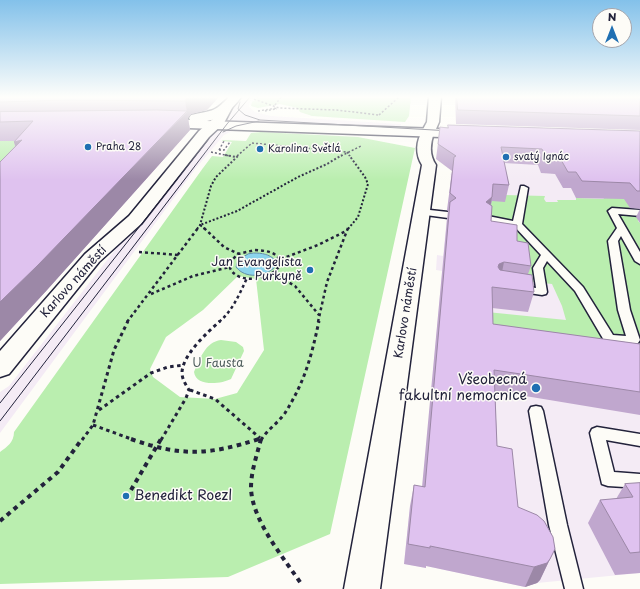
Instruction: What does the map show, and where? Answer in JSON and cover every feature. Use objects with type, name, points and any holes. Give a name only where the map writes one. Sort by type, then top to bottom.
[{"type":"street","points":[[206,124],[478,132]]},
{"type":"street","name":"Karlovo náměstí","points":[[362,589],[429,165],[426,161],[424,151],[424,140],[430,130],[431,124]]},
{"type":"street","name":"Karlovo náměstí","points":[[0,368],[92,258],[135,220],[204,134],[213,125]]},
{"type":"lane","points":[[517,224],[524,188]]},
{"type":"lane","points":[[640,213],[612,211],[640,262]]},
{"type":"lane","points":[[421,212],[448,215]]},
{"type":"lane","points":[[488,219],[517,224],[579,289],[610,339],[634,340],[624,310],[613,240],[622,227]]},
{"type":"lane","points":[[507,287],[542,292],[538,268],[546,254]]},
{"type":"lane","points":[[536,411],[558,525],[574,589]]},
{"type":"lane","points":[[640,440],[597,433],[608,479],[640,481]]},
{"type":"path","points":[[248,140],[252,144],[347,152],[365,177],[368,184],[360,211],[347,230],[328,282],[319,315],[310,362],[303,381],[284,414],[261,439],[252,474],[251,488],[253,504],[258,519],[302,586]]},
{"type":"path","points":[[220,151],[219,150],[224,141]]},
{"type":"path","points":[[211,152],[224,150],[230,142]]},
{"type":"path","points":[[0,521],[58,472],[93,426],[114,350],[121,333],[134,312],[150,294],[200,225],[211,186],[222,170],[252,144]]},
{"type":"path","points":[[220,151],[236,157]]},
{"type":"path","points":[[200,225],[254,202],[347,152]]},
{"type":"path","points":[[200,225],[224,247],[239,254]]},
{"type":"path","points":[[281,259],[318,246],[347,230]]},
{"type":"path","points":[[255,250],[271,252],[281,259],[282,264],[274,274],[256,279],[247,278],[232,272],[230,268],[230,262],[239,254],[255,250]]},
{"type":"path","points":[[139,252],[179,255]]},
{"type":"path","points":[[150,294],[193,276],[230,268]]},
{"type":"path","points":[[274,274],[295,286],[319,315]]},
{"type":"path","points":[[247,278],[236,302],[228,314],[199,340],[184,365],[182,373],[184,382],[189,390],[215,399],[261,439]]},
{"type":"path","points":[[98,411],[151,373],[168,367],[184,365]]},
{"type":"path","points":[[131,490],[186,398],[189,390]]},
{"type":"path","points":[[93,426],[155,448],[196,453],[233,448],[261,439]]},
{"type":"shaded area","points":[[323,124],[401,124],[400,129]]},
{"type":"shaded area","points":[[216,127],[234,130],[224,135],[196,168],[0,433],[0,392],[9,386],[118,246]]},
{"type":"shaded area","name":"Všeobecná fakultní nemocnice","points":[[483,161],[539,165],[542,173],[555,174],[563,188],[640,180],[640,573],[537,583],[525,587],[426,566],[426,568],[404,564],[410,506],[421,508],[442,271],[436,270],[437,255],[443,256],[450,174]]},
{"type":"green space","points":[[261,132],[358,137],[415,148],[330,534],[228,577],[0,584],[0,452],[8,446],[14,436],[14,432],[212,156],[223,157],[232,142],[222,141],[246,141],[251,133]],"holes":[[[254,253],[267,254],[272,270],[264,274],[255,275],[246,274],[238,270]],[[238,276],[256,279],[264,350],[237,393],[215,399],[180,397],[153,377],[150,369],[166,337],[203,310]]]},
{"type":"green space","points":[[31,139],[0,162],[0,141]]},
{"type":"green space","points":[[593,180],[640,206],[638,221],[640,223],[640,366],[488,344],[487,312],[566,320],[562,306],[552,284],[525,281],[487,239],[490,200],[504,195],[545,196],[544,199],[546,202],[558,202],[557,200],[576,200],[576,198],[604,199]]},
{"type":"green space","name":"U Fausta","points":[[221,340],[236,342],[243,347],[244,351],[231,379],[215,383],[199,380],[194,372],[201,357],[211,344],[215,341]]},
{"type":"water","points":[[254,253],[270,256],[275,260],[275,267],[261,275],[250,275],[240,271],[236,267],[238,260],[248,254]]},
{"type":"building","points":[[30,124],[174,124],[38,265],[0,302],[0,162],[22,140],[14,142]]},
{"type":"building","points":[[448,125],[640,131],[640,191],[637,191],[630,183],[582,181],[576,172],[568,172],[560,158],[546,157],[542,149],[501,147],[509,185],[493,184],[492,197],[486,202],[492,206],[491,221],[517,225],[517,241],[528,243],[531,266],[504,262],[499,264],[498,267],[500,270],[532,275],[534,292],[492,287],[493,324],[640,344],[640,392],[494,370],[497,446],[512,449],[518,507],[537,515],[544,521],[553,537],[555,549],[550,559],[547,563],[534,567],[430,546],[430,548],[408,544],[414,485],[425,487],[450,202],[456,198],[450,193],[454,157],[456,156],[438,144],[440,127],[448,128]]},
{"type":"building","points":[[640,483],[640,552],[630,553],[600,500],[633,497],[625,484]]},
{"type":"tram line","points":[[0,421],[227,124]]},
{"type":"tram line","points":[[223,132],[243,124]]},
{"type":"tram line","points":[[338,124],[451,131]]},
{"type":"tram line","points":[[0,403],[208,140]]},
{"type":"place","name":"Praha 28","points":[[88,147]]},
{"type":"place","name":"Karolina Světlá","points":[[260,149]]},
{"type":"place","name":"svatý Ignác","points":[[506,157]]},
{"type":"place","name":"Jan Evangelista Purkyně","points":[[310,270]]},
{"type":"place","name":"Všeobecná fakultní nemocnice","points":[[536,388]]},
{"type":"place","name":"Benedikt Roezl","points":[[126,496]]}]
